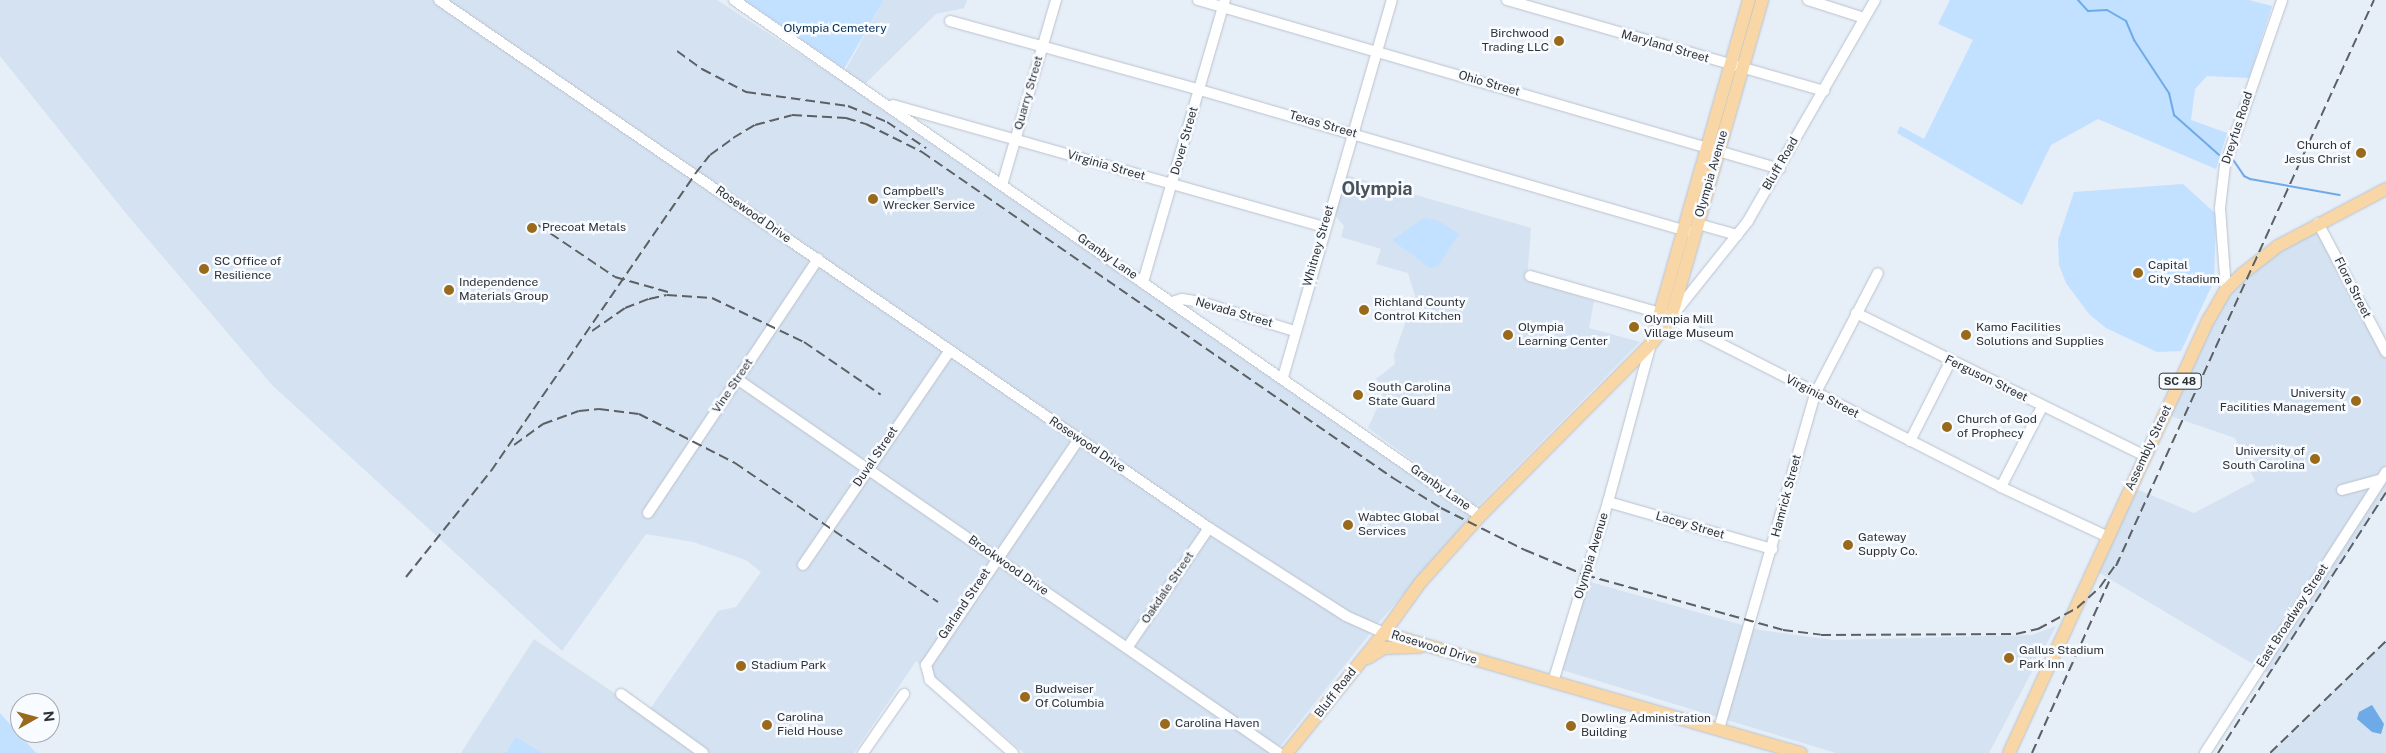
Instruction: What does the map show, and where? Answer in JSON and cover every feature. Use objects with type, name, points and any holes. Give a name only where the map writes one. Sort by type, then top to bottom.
[{"type":"main road","name":"Olympia Avenue","points":[[1652,342],[1681,282],[1706,147],[1749,0]]},
{"type":"main road","name":"Olympia Avenue","points":[[1666,315],[1692,229],[1719,151],[1762,0]]},
{"type":"main road","name":"Assembly Street","points":[[2009,753],[2209,319],[2226,290],[2254,264],[2318,222],[2386,189]]},
{"type":"main road","name":"Bluff Road","points":[[1287,753],[1384,633],[1420,583],[1480,516],[1652,342]]},
{"type":"main road","name":"Rosewood Drive","points":[[1384,633],[1800,753]]},
{"type":"main road","points":[[1358,665],[1384,648],[1427,646]]},
{"type":"street","name":"Rosewood Drive","points":[[439,0],[1209,528],[1346,616],[1384,633]]},
{"type":"street","name":"Granby Lane","points":[[734,0],[1283,377],[1480,516]]},
{"type":"street","name":"Quarry Street","points":[[1002,185],[1056,0]]},
{"type":"street","name":"Ohio Street","points":[[1198,0],[1224,3],[1377,52],[1780,169]]},
{"type":"street","name":"Whitney Street","points":[[1283,377],[1294,331],[1392,0]]},
{"type":"street","name":"Maryland Street","points":[[1507,0],[1742,70],[1824,91]]},
{"type":"street","points":[[1808,0],[1864,18]]},
{"type":"street","name":"Bluff Road","points":[[1666,315],[1694,289],[1737,235],[1780,169],[1875,0]]},
{"type":"street","name":"Dreyfus Road","points":[[2226,290],[2220,208],[2225,165],[2282,0]]},
{"type":"street","name":"Dover Street","points":[[1143,282],[1224,3]]},
{"type":"street","name":"Texas Street","points":[[950,21],[1692,229],[1737,235]]},
{"type":"street","name":"Virginia Street","points":[[888,104],[1325,227]]},
{"type":"street","name":"Flora Street","points":[[2318,222],[2386,352]]},
{"type":"street","name":"Vine Street","points":[[648,513],[818,259]]},
{"type":"street","name":"Hamrick Street","points":[[1719,729],[1815,394],[1878,273]]},
{"type":"street","name":"Virginia Street","points":[[1530,276],[1666,315],[1815,394],[1910,440],[2001,488],[2108,537]]},
{"type":"street","points":[[1681,282],[1694,289]]},
{"type":"street","name":"Nevada Street","points":[[1172,302],[1182,299],[1201,302],[1294,331]]},
{"type":"street","name":"Ferguson Street","points":[[1856,313],[1950,362],[2145,456]]},
{"type":"street","name":"Olympia Avenue","points":[[1553,682],[1608,502],[1652,342]]},
{"type":"street","name":"Duval Street","points":[[803,565],[950,350]]},
{"type":"street","points":[[1910,440],[1950,362]]},
{"type":"street","name":"Brookwood Drive","points":[[737,379],[1279,753]]},
{"type":"street","points":[[2001,488],[2042,407]]},
{"type":"street","name":"Garland Street","points":[[1013,753],[930,680],[926,673],[929,658],[1078,439]]},
{"type":"street","name":"East Broadway Street","points":[[2342,490],[2369,485],[2384,475]]},
{"type":"street","name":"East Broadway Street","points":[[2206,753],[2384,475]]},
{"type":"street","name":"Lacey Street","points":[[1608,502],[1772,549]]},
{"type":"street","name":"Oakdale Street","points":[[1127,648],[1209,528]]},
{"type":"street","points":[[621,694],[703,753]]},
{"type":"street","points":[[863,753],[904,694]]},
{"type":"shaded area","points":[[0,0],[717,0],[840,80],[884,0],[967,0],[964,8],[936,14],[865,84],[865,98],[1473,516],[1380,621],[1275,753],[1024,753],[916,661],[854,753],[710,753],[650,709],[718,611],[736,607],[761,572],[746,560],[693,542],[646,534],[562,651],[272,385],[129,217],[0,56]]},
{"type":"shaded area","name":"Olympia Learning Center","points":[[1346,175],[1531,228],[1527,280],[1594,301],[1589,328],[1640,342],[1480,504],[1475,506],[1368,428],[1383,395],[1383,386],[1376,379],[1395,364],[1394,355],[1407,318],[1415,317],[1419,309],[1408,273],[1376,264],[1381,249],[1341,237],[1344,226],[1334,214]]},
{"type":"shaded area","name":"University of South Carolina","points":[[2320,224],[2386,354],[2386,494],[2270,674],[2093,569],[2129,486],[2194,513],[2255,481],[2235,438],[2162,413],[2233,283]]},
{"type":"shaded area","points":[[1587,581],[1760,630],[1833,640],[2032,635],[2056,626],[1989,753],[1836,753],[1562,670]]},
{"type":"shaded area","points":[[534,639],[703,753],[461,753]]},
{"type":"shaded area","points":[[2386,640],[2386,753],[2270,753],[2286,737]]},
{"type":"green space","name":"Olympia Cemetery","points":[[744,0],[884,0],[844,69]]},
{"type":"green space","points":[[1950,0],[2249,0],[2272,6],[2249,78],[2207,76],[2195,89],[2191,120],[2227,133],[2216,169],[2098,119],[2051,145],[2022,205],[1897,133],[1900,126],[1924,139],[1973,40],[1938,24]]},
{"type":"green space","name":"Capital City Stadium","points":[[2183,184],[2216,214],[2214,281],[2181,351],[2157,352],[2106,328],[2089,314],[2066,283],[2059,265],[2058,240],[2074,192]]},
{"type":"green space","points":[[1424,218],[1439,221],[1459,234],[1438,266],[1430,268],[1392,240]]},
{"type":"green space","points":[[0,713],[10,724],[10,743],[27,743],[36,753],[0,753]]},
{"type":"green space","points":[[516,737],[542,753],[506,753]]},
{"type":"water","points":[[2372,705],[2384,724],[2381,734],[2372,732],[2357,719],[2359,712]]},
{"type":"waterway","points":[[2078,0],[2088,11],[2107,10],[2126,21],[2134,40],[2169,93],[2174,115],[2219,155]]},
{"type":"waterway","points":[[2234,161],[2244,176],[2250,179],[2340,195]]},
{"type":"railway","points":[[2116,566],[2374,0]]},
{"type":"railway","points":[[677,51],[702,69],[746,92],[848,106],[887,122],[926,148]]},
{"type":"railway","points":[[406,577],[491,471],[695,174],[710,155],[755,125],[792,115],[846,118],[866,124],[922,152],[1393,478],[1441,508],[1525,550],[1585,575],[1783,630],[1821,635],[2016,634],[2038,629],[2077,608],[2100,587],[2119,560]]},
{"type":"railway","points":[[538,225],[615,277],[668,292]]},
{"type":"railway","points":[[592,331],[625,308],[649,299],[667,295],[712,298],[804,342],[881,395]]},
{"type":"railway","points":[[514,445],[543,424],[579,411],[599,409],[639,414],[735,463],[938,602]]},
{"type":"railway","points":[[2218,753],[2386,492]]},
{"type":"railway","points":[[2032,753],[2109,582]]},
{"type":"railway","points":[[2270,753],[2386,641]]},
{"type":"place","name":"Birchwood Trading LLC","points":[[1559,41]]},
{"type":"place","name":"Church of Jesus Christ","points":[[2361,153]]},
{"type":"place","name":"Campbell's Wrecker Service","points":[[873,199]]},
{"type":"place","name":"Precoat Metals","points":[[532,228]]},
{"type":"place","name":"SC Office of Resilience","points":[[204,269]]},
{"type":"place","name":"Capital City Stadium","points":[[2138,273]]},
{"type":"place","name":"Independence Materials Group","points":[[449,290]]},
{"type":"place","name":"Richland County Control Kitchen","points":[[1364,310]]},
{"type":"place","name":"Olympia Mill Village Museum","points":[[1634,327]]},
{"type":"place","name":"Olympia Learning Center","points":[[1508,335]]},
{"type":"place","name":"Kamo Facilities Solutions and Supplies","points":[[1966,335]]},
{"type":"place","name":"South Carolina State Guard","points":[[1358,395]]},
{"type":"place","name":"University Facilities Management","points":[[2356,401]]},
{"type":"place","name":"Church of God of Prophecy","points":[[1947,427]]},
{"type":"place","name":"University of South Carolina","points":[[2315,459]]},
{"type":"place","name":"Wabtec Global Services","points":[[1348,525]]},
{"type":"place","name":"Gateway Supply Co.","points":[[1848,545]]},
{"type":"place","name":"Gallus Stadium Park Inn","points":[[2009,658]]},
{"type":"place","name":"Stadium Park","points":[[741,666]]},
{"type":"place","name":"Budweiser Of Columbia","points":[[1025,697]]},
{"type":"place","name":"Carolina Haven","points":[[1165,724]]},
{"type":"place","name":"Carolina Field House","points":[[767,725]]},
{"type":"place","name":"Dowling Administration Building","points":[[1571,726]]},
{"type":"district","name":"Olympia","points":[[1377,189]]}]
